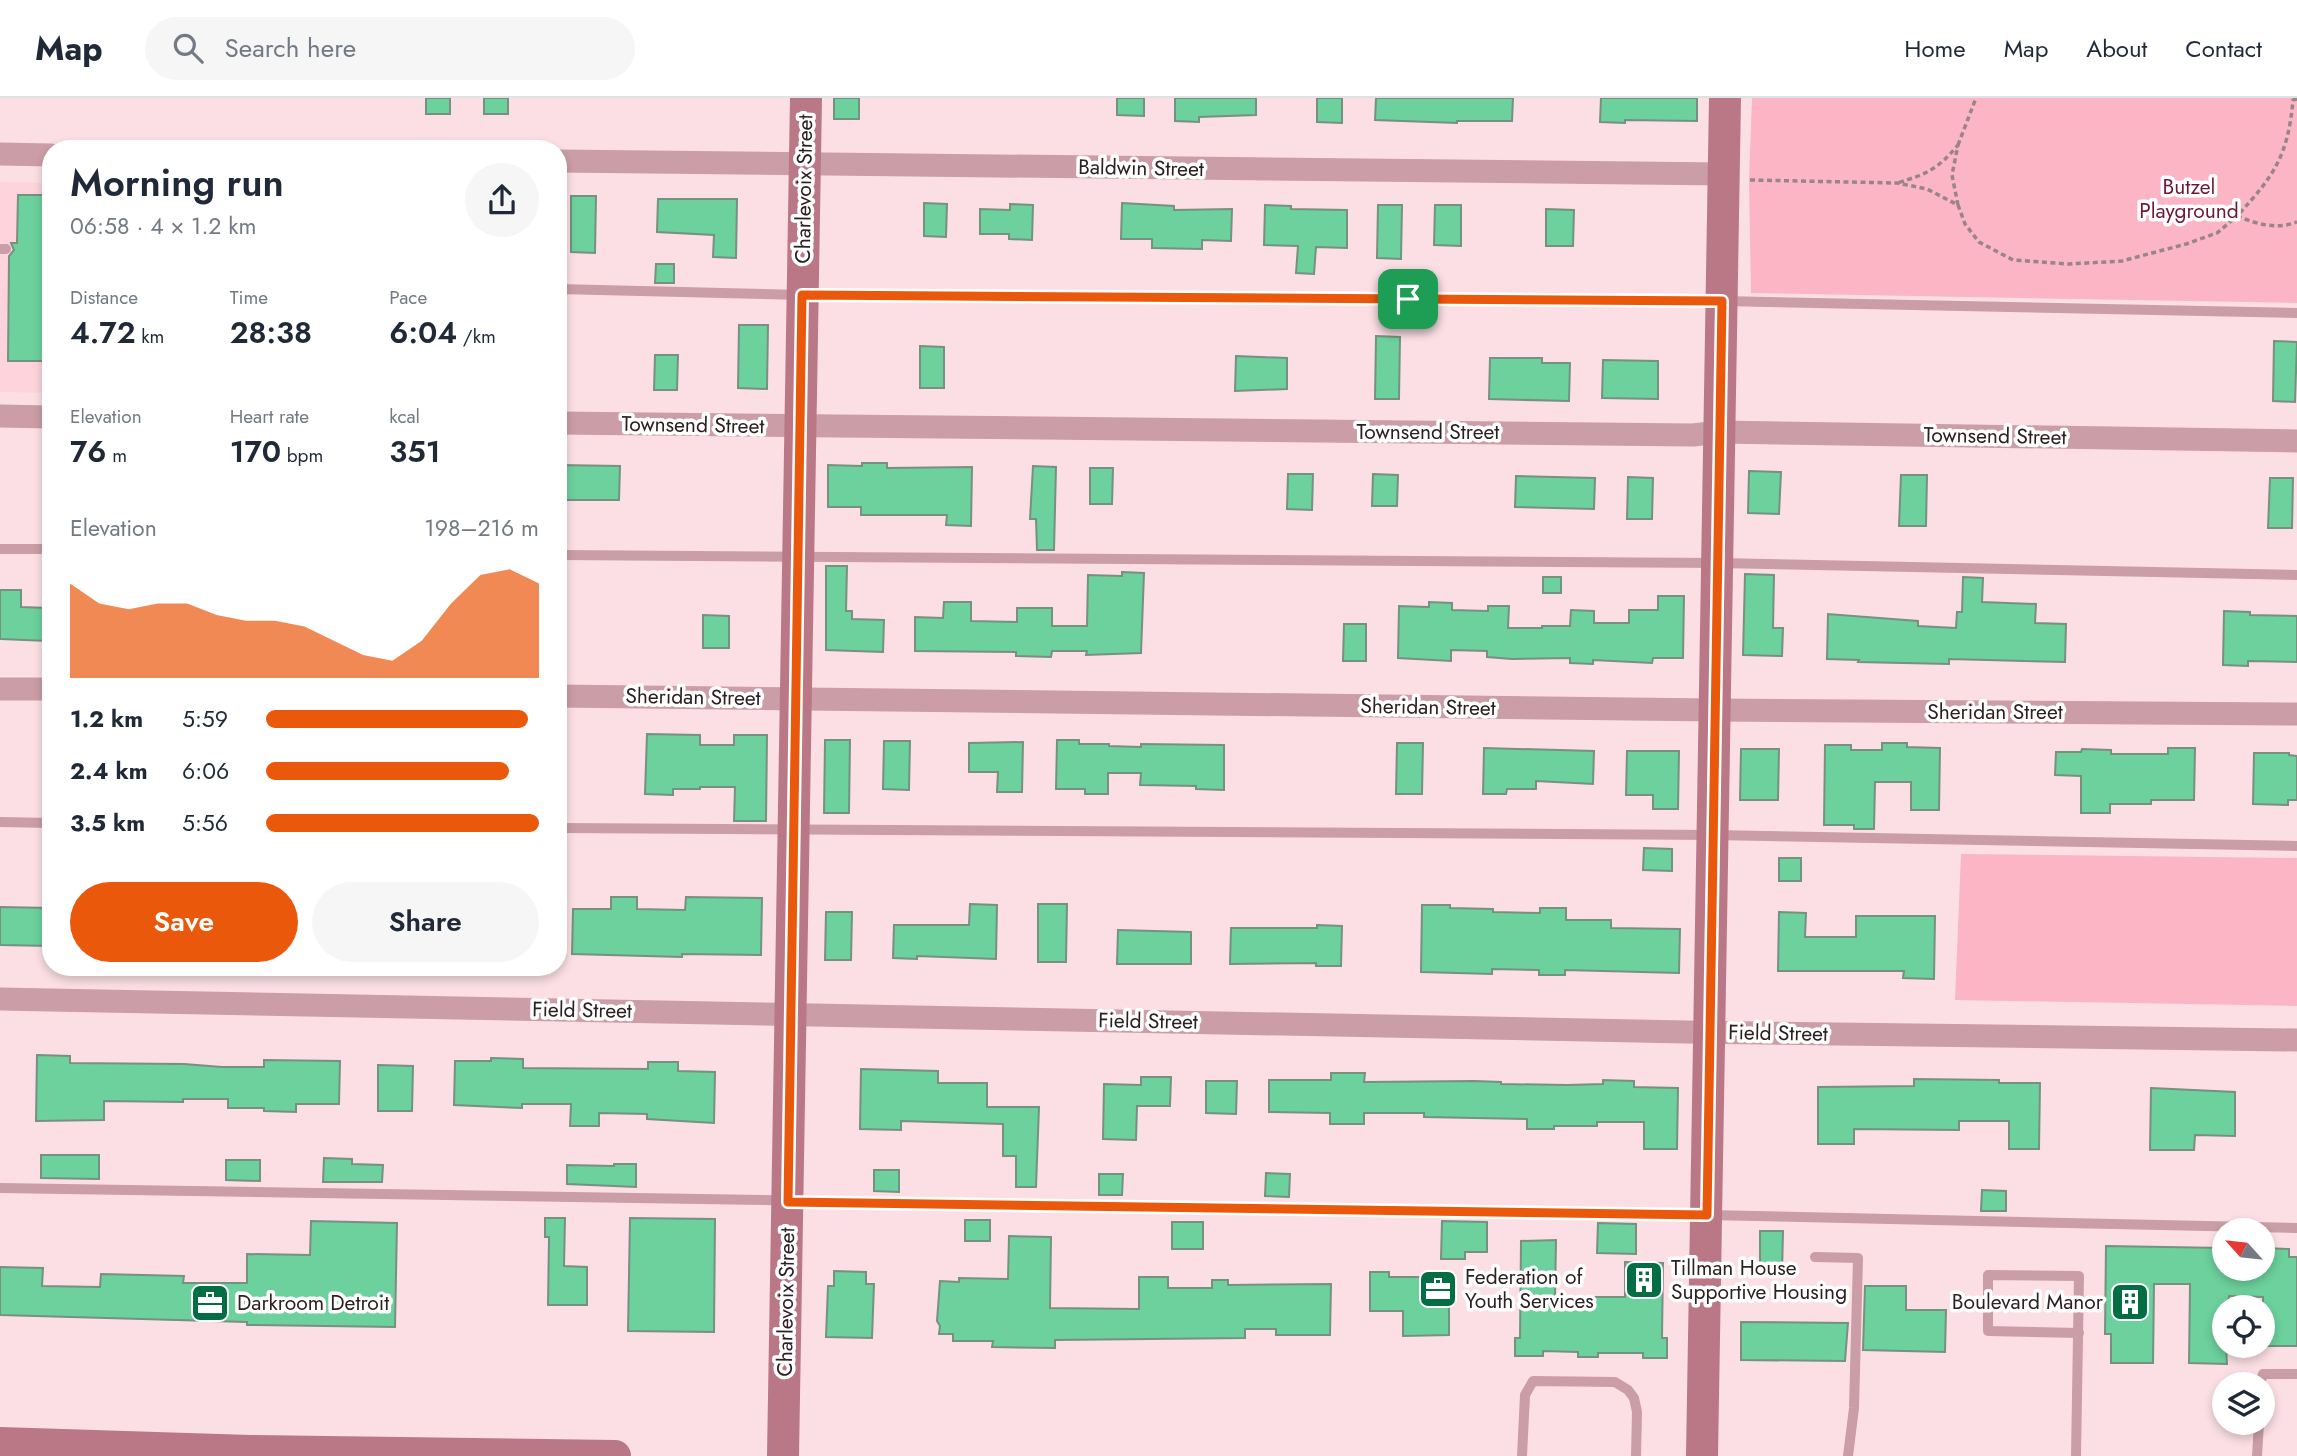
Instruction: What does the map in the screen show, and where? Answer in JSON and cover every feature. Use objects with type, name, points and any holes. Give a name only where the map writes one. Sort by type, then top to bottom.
[{"type":"street","name":"Charlevoix Street","points":[[783,1456],[806,98]]},
{"type":"street","points":[[1702,1456],[1722,301],[1737,177],[1726,98]]},
{"type":"street","points":[[0,155],[42,155]]},
{"type":"street","name":"Baldwin Street","points":[[567,161],[1737,177]]},
{"type":"street","points":[[0,416],[42,417]]},
{"type":"street","name":"Townsend Street","points":[[567,423],[1679,435],[1720,432],[2297,440]]},
{"type":"street","points":[[0,688],[42,689]]},
{"type":"street","name":"Sheridan Street","points":[[567,696],[2297,714]]},
{"type":"street","name":"Field Street","points":[[0,999],[1710,1032],[2297,1040]]},
{"type":"street","points":[[0,1443],[117,1451],[250,1454],[615,1456]]},
{"type":"lane","points":[[567,289],[802,295],[1722,301],[2297,313]]},
{"type":"lane","points":[[0,549],[42,549]]},
{"type":"lane","points":[[567,555],[1718,563],[2297,575]]},
{"type":"lane","points":[[0,822],[42,823]]},
{"type":"lane","points":[[567,828],[1713,835],[2297,846]]},
{"type":"lane","points":[[0,1188],[1707,1215],[2297,1228]]},
{"type":"lane","points":[[1815,1257],[1858,1258],[1854,1408],[1848,1456]]},
{"type":"lane","points":[[2076,1456],[2079,1333],[2079,1276],[1988,1275],[1989,1331],[2079,1333]]},
{"type":"lane","points":[[2275,1374],[2297,1374]]},
{"type":"lane","points":[[1522,1456],[1525,1395],[1533,1381],[1615,1382],[1628,1390],[1634,1398],[1637,1412],[1636,1456]]},
{"type":"lane","points":[[2257,1456],[2258,1435]]},
{"type":"path","points":[[1976,98],[1958,145],[1952,175],[1965,224],[1979,242],[2013,260],[2069,264],[2122,261],[2217,233],[2266,185],[2282,156],[2294,99]]},
{"type":"path","points":[[1897,183],[1927,174],[1958,145]]},
{"type":"path","points":[[1737,177],[1897,183],[1927,189],[1958,205]]},
{"type":"path","points":[[2237,216],[2257,224],[2285,227],[2297,222]]},
{"type":"shaded area","points":[[0,182],[42,183],[42,393],[0,392]]},
{"type":"green space","name":"Butzel Playground","points":[[1752,98],[2297,98],[2297,303],[1751,293],[1749,180]]},
{"type":"green space","points":[[1961,854],[2297,858],[2297,1006],[1955,1000]]},
{"type":"building","points":[[426,98],[450,98],[450,114],[426,114]]},
{"type":"building","points":[[484,98],[508,98],[508,114],[484,114]]},
{"type":"building","points":[[834,98],[859,98],[859,119],[834,119]]},
{"type":"building","points":[[1117,98],[1144,98],[1144,116],[1117,115]]},
{"type":"building","points":[[1175,98],[1256,98],[1256,115],[1199,117],[1199,122],[1175,121]]},
{"type":"building","points":[[1317,98],[1342,98],[1342,123],[1317,122]]},
{"type":"building","points":[[1376,98],[1513,98],[1512,121],[1457,123],[1375,120]]},
{"type":"building","points":[[1601,98],[1697,98],[1697,121],[1600,122]]},
{"type":"building","points":[[18,195],[42,195],[42,361],[8,361],[9,256],[14,250],[11,243],[17,243]]},
{"type":"building","points":[[571,196],[596,196],[595,253],[571,252]]},
{"type":"building","points":[[658,199],[737,199],[736,258],[713,257],[714,235],[657,232]]},
{"type":"building","points":[[924,203],[947,204],[946,237],[924,236]]},
{"type":"building","points":[[1122,203],[1174,206],[1174,210],[1232,209],[1231,241],[1202,240],[1202,249],[1152,248],[1152,239],[1121,239]]},
{"type":"building","points":[[1010,204],[1033,205],[1032,240],[1009,239],[1009,234],[980,234],[980,209],[1010,210]]},
{"type":"building","points":[[1265,205],[1291,206],[1291,209],[1347,210],[1347,248],[1316,247],[1314,274],[1296,273],[1298,246],[1264,245]]},
{"type":"building","points":[[1378,205],[1402,205],[1401,259],[1377,258]]},
{"type":"building","points":[[1435,205],[1461,205],[1461,246],[1434,245]]},
{"type":"building","points":[[1546,209],[1574,210],[1573,246],[1546,246]]},
{"type":"building","points":[[656,264],[674,264],[674,283],[655,283]]},
{"type":"building","points":[[739,325],[768,325],[767,389],[738,388]]},
{"type":"building","points":[[1376,336],[1400,337],[1399,399],[1375,399]]},
{"type":"building","points":[[2274,341],[2297,342],[2295,402],[2273,401]]},
{"type":"building","points":[[920,346],[944,347],[944,388],[920,388]]},
{"type":"building","points":[[655,355],[678,355],[677,390],[654,390]]},
{"type":"building","points":[[1236,356],[1287,358],[1287,389],[1235,391]]},
{"type":"building","points":[[1490,358],[1542,358],[1542,363],[1570,363],[1569,401],[1489,399]]},
{"type":"building","points":[[1603,360],[1658,361],[1658,399],[1602,398]]},
{"type":"building","points":[[862,463],[887,463],[887,468],[972,467],[971,526],[946,525],[947,515],[861,515],[861,507],[828,507],[828,465],[862,466]]},
{"type":"building","points":[[567,465],[620,466],[619,500],[567,500]]},
{"type":"building","points":[[1033,466],[1056,467],[1054,550],[1037,550],[1036,519],[1030,519]]},
{"type":"building","points":[[1090,468],[1113,468],[1112,504],[1090,504]]},
{"type":"building","points":[[1749,471],[1781,472],[1779,514],[1748,513]]},
{"type":"building","points":[[1288,474],[1313,474],[1312,510],[1287,509]]},
{"type":"building","points":[[1373,474],[1398,475],[1397,506],[1372,506]]},
{"type":"building","points":[[1901,475],[1927,475],[1926,526],[1899,526]]},
{"type":"building","points":[[1516,476],[1595,478],[1594,509],[1515,507]]},
{"type":"building","points":[[1628,477],[1653,478],[1652,519],[1627,519]]},
{"type":"building","points":[[2270,478],[2293,478],[2292,528],[2268,528]]},
{"type":"building","points":[[826,566],[847,566],[846,611],[852,611],[852,619],[884,620],[883,652],[826,650]]},
{"type":"building","points":[[1122,572],[1144,573],[1141,653],[1086,655],[1087,651],[1052,651],[1051,657],[1016,656],[1016,652],[915,651],[915,617],[943,618],[944,602],[971,602],[971,621],[1017,622],[1017,608],[1052,608],[1052,626],[1087,626],[1088,575],[1122,576]]},
{"type":"building","points":[[1745,574],[1774,575],[1773,628],[1783,628],[1782,656],[1743,655]]},
{"type":"building","points":[[1543,577],[1561,577],[1561,593],[1543,593]]},
{"type":"building","points":[[1963,577],[1983,578],[1982,602],[2036,604],[2035,623],[2066,624],[2065,662],[1949,659],[1949,664],[1827,659],[1828,614],[1918,621],[1918,626],[1956,628],[1957,612],[1962,612]]},
{"type":"building","points":[[0,590],[21,590],[21,607],[42,608],[42,641],[0,639]]},
{"type":"building","points":[[1658,596],[1684,596],[1683,658],[1653,658],[1652,663],[1593,660],[1593,664],[1570,663],[1570,658],[1512,659],[1487,657],[1487,651],[1451,650],[1451,661],[1398,658],[1399,606],[1429,607],[1429,602],[1452,603],[1452,610],[1488,611],[1488,606],[1509,606],[1508,628],[1542,628],[1570,626],[1571,610],[1594,611],[1594,623],[1629,623],[1629,610],[1658,610]]},
{"type":"building","points":[[2224,611],[2250,612],[2250,615],[2297,616],[2297,662],[2248,661],[2248,666],[2223,665]]},
{"type":"building","points":[[703,615],[729,616],[729,648],[703,648]]},
{"type":"building","points":[[1344,624],[1366,624],[1366,661],[1343,661]]},
{"type":"building","points":[[647,734],[700,735],[700,745],[734,745],[734,735],[767,735],[766,821],[734,821],[735,787],[673,789],[673,795],[645,794]]},
{"type":"building","points":[[825,740],[850,740],[849,813],[824,813]]},
{"type":"building","points":[[1057,740],[1079,740],[1079,744],[1141,747],[1141,744],[1224,745],[1224,790],[1196,789],[1196,786],[1140,785],[1141,773],[1108,773],[1108,794],[1085,794],[1085,789],[1056,789]]},
{"type":"building","points":[[884,741],[910,741],[909,790],[883,789]]},
{"type":"building","points":[[1023,742],[1022,792],[997,792],[998,772],[969,772],[969,743]]},
{"type":"building","points":[[1397,743],[1423,743],[1422,794],[1396,794]]},
{"type":"building","points":[[1882,743],[1907,743],[1907,747],[1940,748],[1939,810],[1911,810],[1911,782],[1875,782],[1874,829],[1854,829],[1854,825],[1824,825],[1825,745],[1851,745],[1851,750],[1882,750]]},
{"type":"building","points":[[1484,748],[1594,751],[1593,784],[1536,781],[1536,789],[1507,789],[1506,794],[1483,794]]},
{"type":"building","points":[[2168,748],[2195,748],[2194,800],[2110,804],[2110,813],[2081,813],[2081,776],[2055,775],[2056,752],[2081,752],[2082,749],[2111,750],[2111,754],[2168,754]]},
{"type":"building","points":[[1741,749],[1779,749],[1778,800],[1740,800]]},
{"type":"building","points":[[1627,751],[1679,751],[1678,809],[1653,809],[1653,795],[1626,795]]},
{"type":"building","points":[[2254,753],[2289,753],[2297,756],[2297,800],[2288,800],[2288,805],[2253,804]]},
{"type":"building","points":[[1644,848],[1672,849],[1672,871],[1643,870]]},
{"type":"building","points":[[1779,858],[1801,858],[1801,881],[1779,881]]},
{"type":"building","points":[[611,897],[637,897],[637,909],[685,910],[686,897],[762,898],[761,955],[682,954],[682,957],[572,954],[573,909],[611,909]]},
{"type":"building","points":[[970,904],[997,905],[996,959],[917,956],[917,959],[893,958],[894,925],[969,925]]},
{"type":"building","points":[[1038,904],[1067,904],[1066,962],[1038,962]]},
{"type":"building","points":[[1422,905],[1493,909],[1493,912],[1540,913],[1540,908],[1566,908],[1566,920],[1611,920],[1611,928],[1680,929],[1679,973],[1565,970],[1565,975],[1539,975],[1539,970],[1492,969],[1492,974],[1421,972]]},
{"type":"building","points":[[0,907],[42,908],[42,946],[0,945]]},
{"type":"building","points":[[826,912],[852,912],[851,960],[825,960]]},
{"type":"building","points":[[1779,912],[1806,913],[1805,937],[1856,937],[1856,916],[1935,916],[1934,979],[1903,978],[1904,971],[1778,971]]},
{"type":"building","points":[[1317,925],[1342,926],[1341,966],[1316,966],[1316,963],[1230,964],[1231,928],[1317,928]]},
{"type":"building","points":[[1118,930],[1191,932],[1191,964],[1117,964]]},
{"type":"building","points":[[37,1055],[70,1056],[70,1063],[222,1067],[264,1067],[264,1060],[340,1061],[339,1104],[296,1104],[296,1112],[264,1111],[264,1108],[228,1108],[228,1099],[183,1099],[183,1102],[104,1101],[104,1120],[36,1121]]},
{"type":"building","points":[[491,1058],[523,1059],[523,1068],[648,1069],[648,1062],[678,1062],[678,1071],[715,1072],[714,1123],[647,1119],[647,1114],[599,1113],[599,1126],[570,1126],[571,1104],[522,1104],[522,1108],[454,1105],[455,1061],[491,1061]]},
{"type":"building","points":[[378,1065],[413,1066],[412,1111],[378,1111]]},
{"type":"building","points":[[861,1069],[938,1071],[938,1083],[987,1083],[987,1107],[1039,1107],[1036,1187],[1016,1187],[1016,1156],[1003,1156],[1003,1124],[901,1121],[901,1130],[860,1129]]},
{"type":"building","points":[[1331,1073],[1365,1073],[1364,1082],[1474,1081],[1567,1085],[1603,1084],[1603,1080],[1634,1081],[1634,1087],[1678,1088],[1677,1149],[1644,1149],[1644,1122],[1597,1122],[1597,1126],[1527,1129],[1527,1119],[1424,1117],[1424,1113],[1364,1113],[1364,1124],[1330,1124],[1330,1113],[1269,1112],[1269,1080],[1331,1080]]},
{"type":"building","points":[[1141,1077],[1171,1077],[1170,1106],[1137,1106],[1136,1140],[1103,1139],[1104,1084],[1141,1085]]},
{"type":"building","points":[[1914,1079],[2040,1083],[2039,1149],[2009,1149],[2009,1121],[1959,1121],[1959,1130],[1854,1129],[1854,1144],[1818,1144],[1818,1087],[1914,1086]]},
{"type":"building","points":[[1206,1081],[1237,1081],[1236,1114],[1206,1113]]},
{"type":"building","points":[[2151,1088],[2235,1092],[2235,1136],[2195,1135],[2194,1150],[2150,1150]]},
{"type":"building","points":[[41,1155],[99,1155],[99,1179],[41,1178]]},
{"type":"building","points":[[324,1158],[352,1159],[352,1164],[383,1165],[382,1182],[323,1182]]},
{"type":"building","points":[[226,1160],[260,1160],[260,1181],[226,1180]]},
{"type":"building","points":[[636,1164],[636,1187],[567,1184],[567,1165]]},
{"type":"building","points":[[874,1170],[899,1170],[899,1192],[874,1191]]},
{"type":"building","points":[[1266,1173],[1290,1174],[1289,1197],[1265,1196]]},
{"type":"building","points":[[1099,1174],[1123,1174],[1122,1195],[1099,1195]]},
{"type":"building","points":[[1982,1190],[2006,1191],[2006,1211],[1981,1211]]},
{"type":"building","points":[[545,1218],[565,1218],[564,1266],[587,1267],[587,1305],[548,1305],[549,1237],[545,1237]]},
{"type":"building","points":[[630,1218],[715,1219],[714,1332],[628,1331]]},
{"type":"building","points":[[965,1220],[990,1220],[990,1241],[965,1241]]},
{"type":"building","points":[[311,1221],[397,1223],[395,1327],[247,1325],[247,1322],[0,1315],[0,1267],[43,1268],[42,1286],[100,1287],[101,1274],[184,1276],[183,1283],[247,1283],[247,1254],[310,1255]]},
{"type":"building","points":[[1442,1221],[1487,1222],[1487,1252],[1465,1252],[1465,1259],[1441,1259]]},
{"type":"building","points":[[1172,1222],[1203,1222],[1203,1249],[1172,1249]]},
{"type":"building","points":[[1598,1223],[1636,1224],[1636,1254],[1597,1253]]},
{"type":"building","points":[[1760,1231],[1783,1231],[1782,1273],[1760,1272]]},
{"type":"building","points":[[1009,1236],[1051,1237],[1050,1308],[1139,1309],[1139,1277],[1168,1277],[1168,1288],[1212,1288],[1212,1280],[1228,1280],[1228,1285],[1331,1284],[1330,1335],[1276,1335],[1276,1329],[1245,1329],[1245,1338],[1055,1340],[1055,1348],[992,1347],[993,1341],[953,1341],[953,1334],[939,1334],[940,1326],[937,1321],[940,1281],[959,1282],[959,1278],[1008,1279]]},
{"type":"building","name":"Tillman House Supportive Housing","points":[[1556,1240],[1555,1297],[1625,1297],[1625,1262],[1663,1263],[1662,1338],[1667,1338],[1667,1358],[1643,1358],[1643,1353],[1598,1353],[1598,1357],[1578,1357],[1578,1352],[1543,1351],[1543,1356],[1515,1356],[1515,1338],[1520,1338],[1521,1241]]},
{"type":"building","name":"Boulevard Manor","points":[[2106,1246],[2212,1248],[2212,1281],[2275,1281],[2275,1248],[2289,1249],[2289,1257],[2297,1257],[2297,1346],[2275,1346],[2275,1295],[2212,1295],[2212,1358],[2227,1358],[2227,1364],[2189,1363],[2190,1284],[2154,1284],[2153,1363],[2111,1363],[2111,1334],[2105,1334]]},
{"type":"building","points":[[834,1271],[866,1272],[866,1284],[874,1284],[872,1338],[826,1337],[828,1286],[834,1286]]},
{"type":"building","points":[[1370,1272],[1389,1272],[1389,1277],[1426,1277],[1426,1272],[1449,1272],[1449,1335],[1403,1336],[1403,1311],[1370,1311]]},
{"type":"building","points":[[1865,1286],[1906,1286],[1906,1310],[1946,1310],[1945,1352],[1863,1350]]},
{"type":"building","points":[[1741,1322],[1848,1323],[1845,1361],[1741,1360]]},
{"type":"place","name":"Tillman House Supportive Housing","points":[[1644,1280]]},
{"type":"place","name":"Federation of Youth Services","points":[[1438,1289]]},
{"type":"place","name":"Boulevard Manor","points":[[2130,1302]]},
{"type":"place","name":"Darkroom Detroit","points":[[210,1303]]},
{"type":"route","points":[[802,295],[1408,299],[1722,301],[1707,1215],[788,1202],[802,295]]}]
